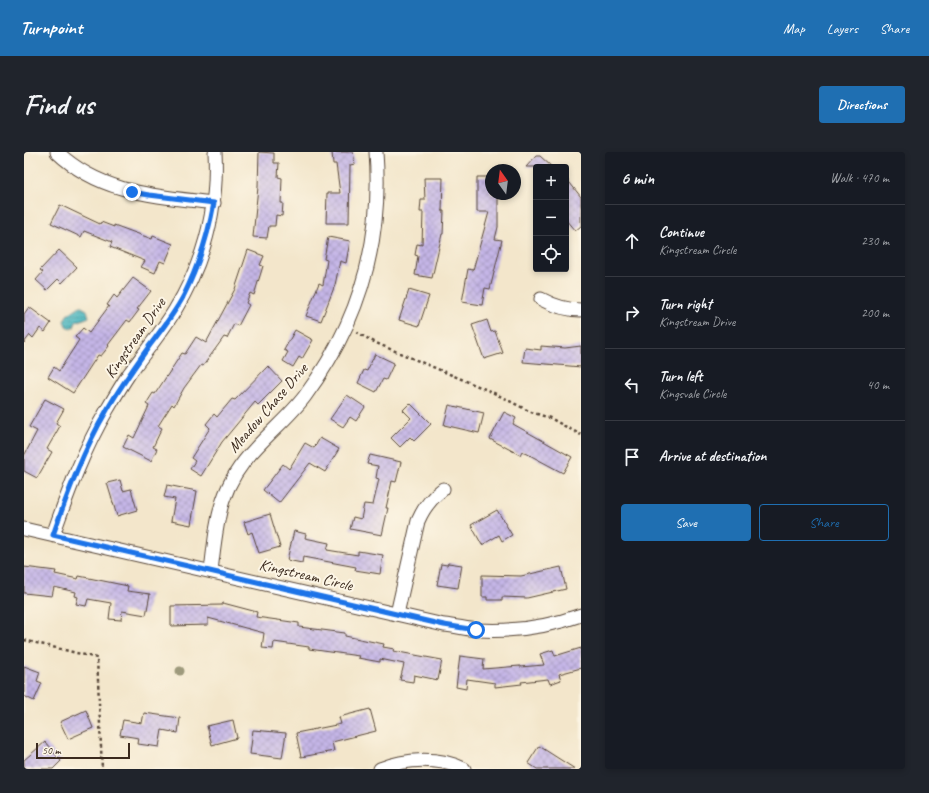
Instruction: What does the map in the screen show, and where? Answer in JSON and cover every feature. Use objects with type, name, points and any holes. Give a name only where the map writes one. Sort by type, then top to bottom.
[{"type":"street","points":[[57,152],[68,162],[89,175],[110,185],[132,192],[149,195],[214,203]]},
{"type":"street","name":"Kingstream Drive","points":[[53,535],[70,486],[106,412],[128,376],[174,312],[195,272],[205,245],[214,203],[216,171],[215,152]]},
{"type":"street","name":"Meadow Chase Drive","points":[[212,571],[217,519],[222,499],[230,481],[241,464],[255,448],[304,398],[324,369],[341,340],[358,299],[368,268],[374,239],[378,175],[376,152]]},
{"type":"street","points":[[541,299],[560,307],[581,310]]},
{"type":"street","points":[[397,614],[418,521],[424,508],[433,497],[443,489]]},
{"type":"street","name":"Kingstream Circle","points":[[24,529],[444,625],[476,630],[505,630],[544,625],[581,615]]},
{"type":"street","points":[[380,769],[405,762],[424,760],[442,762],[464,769]]},
{"type":"path","points":[[347,327],[376,343],[492,392],[531,412],[550,418],[581,435]]},
{"type":"path","points":[[24,640],[97,658],[102,769]]},
{"type":"water","points":[[80,306],[87,310],[89,317],[76,322],[74,327],[71,329],[66,326],[64,321],[67,315]]},
{"type":"building","points":[[259,152],[274,153],[274,163],[279,163],[278,177],[282,178],[282,216],[276,215],[275,226],[269,226],[267,238],[253,237],[258,187]]},
{"type":"building","points":[[332,152],[353,152],[355,164],[350,165],[349,223],[326,223],[327,193],[340,193],[336,164],[333,164]]},
{"type":"building","points":[[536,156],[540,156],[549,164],[533,164],[533,167],[526,167]]},
{"type":"building","points":[[477,177],[485,177],[485,200],[498,200],[498,227],[495,239],[502,240],[490,289],[485,288],[482,305],[462,302],[468,269],[473,270],[489,212],[477,212]]},
{"type":"building","points":[[424,178],[443,178],[443,234],[432,278],[415,275],[418,256],[415,255],[417,244],[422,245],[423,212],[420,212],[421,200],[425,200]]},
{"type":"building","points":[[569,182],[581,197],[581,226],[575,231],[569,224]]},
{"type":"building","points":[[60,205],[100,224],[101,222],[114,227],[114,225],[152,239],[153,236],[173,244],[165,263],[160,261],[155,273],[141,267],[145,261],[110,247],[112,242],[84,231],[81,237],[51,223]]},
{"type":"building","points":[[328,237],[350,241],[346,263],[340,261],[335,285],[321,321],[306,316],[319,283],[323,285],[327,260],[324,259]]},
{"type":"building","points":[[59,250],[77,267],[62,283],[58,279],[47,290],[36,280],[43,272],[40,270]]},
{"type":"building","points":[[248,250],[264,256],[260,265],[263,266],[254,295],[250,293],[246,303],[249,305],[238,326],[234,324],[227,338],[224,337],[203,366],[201,365],[184,388],[174,406],[172,404],[158,426],[162,428],[153,447],[157,449],[151,461],[123,447],[129,435],[134,438],[149,406],[146,404],[153,393],[155,394],[182,353],[185,354],[196,337],[206,343],[235,289]]},
{"type":"building","points":[[133,278],[151,291],[137,309],[139,310],[130,322],[127,320],[101,356],[98,355],[73,393],[48,377],[54,367],[59,371],[79,340],[75,337],[83,328],[89,333],[109,306],[107,305],[114,295],[117,298]]},
{"type":"building","points":[[409,290],[429,296],[419,326],[399,320]]},
{"type":"building","points":[[29,307],[51,323],[45,332],[40,328],[33,338],[30,335],[24,343],[24,314]]},
{"type":"building","points":[[487,320],[491,332],[495,331],[503,353],[484,359],[472,325]]},
{"type":"building","points":[[295,330],[313,340],[302,359],[299,357],[293,367],[283,361],[288,352],[284,350]]},
{"type":"building","points":[[541,346],[565,348],[581,346],[581,367],[523,362],[525,348],[541,350]]},
{"type":"building","points":[[375,354],[394,363],[386,380],[383,379],[376,392],[358,383],[364,370],[367,371]]},
{"type":"building","points":[[268,366],[282,381],[258,405],[255,402],[222,442],[201,476],[190,469],[195,461],[191,458],[210,428],[206,424],[214,414],[217,417],[232,399],[235,400]]},
{"type":"building","points":[[347,395],[365,407],[356,421],[350,417],[343,427],[330,419]]},
{"type":"building","points":[[45,399],[64,409],[56,423],[60,426],[47,449],[52,452],[37,478],[24,471],[24,456],[37,431],[29,427]]},
{"type":"building","points":[[410,403],[431,424],[414,441],[410,437],[400,447],[391,438],[411,418],[403,410]]},
{"type":"building","points":[[449,405],[484,413],[479,433],[444,425]]},
{"type":"building","points":[[504,412],[516,418],[513,424],[572,457],[563,473],[522,451],[520,455],[490,439]]},
{"type":"building","points":[[320,438],[339,449],[325,472],[310,463],[279,503],[263,490],[283,464],[289,469],[305,443],[314,448]]},
{"type":"building","points":[[370,455],[401,462],[396,482],[392,481],[382,535],[350,529],[353,517],[361,519],[364,504],[373,505],[379,479],[376,478],[378,466],[367,464]]},
{"type":"building","points":[[120,480],[123,491],[131,489],[137,510],[117,516],[107,483]]},
{"type":"building","points":[[167,485],[197,491],[191,525],[171,521],[175,499],[164,497]]},
{"type":"building","points":[[497,510],[512,535],[502,541],[499,535],[482,545],[471,525]]},
{"type":"building","points":[[270,514],[280,547],[259,553],[252,532],[248,534],[244,522]]},
{"type":"building","points":[[294,531],[306,534],[305,538],[329,543],[327,550],[358,555],[358,551],[383,555],[380,574],[355,570],[356,567],[303,557],[302,563],[287,560]]},
{"type":"building","points":[[448,563],[462,565],[458,588],[437,585],[441,564],[447,565]]},
{"type":"building","points":[[24,567],[56,571],[55,574],[78,579],[79,576],[128,586],[127,591],[150,594],[146,615],[122,611],[121,620],[109,619],[111,603],[88,599],[86,606],[76,604],[78,597],[75,596],[76,592],[54,587],[52,596],[24,593]]},
{"type":"building","points":[[561,567],[566,589],[527,598],[502,597],[502,600],[487,600],[487,597],[482,597],[482,575],[521,576]]},
{"type":"building","points":[[223,603],[257,612],[256,617],[299,623],[299,627],[345,633],[345,636],[384,644],[383,647],[394,649],[393,651],[442,660],[438,680],[414,675],[413,682],[400,680],[404,664],[380,659],[380,662],[358,658],[359,656],[309,649],[309,647],[274,642],[273,649],[262,648],[264,633],[208,618],[208,625],[171,626],[171,606],[222,605]]},
{"type":"building","points":[[581,648],[581,668],[559,674],[561,680],[550,684],[548,679],[495,687],[495,683],[467,679],[466,689],[456,687],[460,656],[484,659],[483,669],[520,667],[544,665],[540,654],[553,650],[555,656]]},
{"type":"building","points":[[24,666],[40,672],[37,681],[42,683],[34,701],[24,696]]},
{"type":"building","points":[[370,709],[376,731],[332,742],[334,751],[301,757],[296,733],[341,724],[339,717]]},
{"type":"building","points":[[86,710],[93,728],[68,739],[60,722]]},
{"type":"building","points":[[144,713],[180,718],[178,733],[162,730],[159,747],[138,744],[139,738],[120,735],[123,720],[142,723]]},
{"type":"building","points":[[233,720],[237,738],[212,745],[207,726]]},
{"type":"building","points":[[253,730],[286,733],[282,758],[250,754]]},
{"type":"building","points":[[45,742],[61,761],[53,769],[24,769],[24,760]]},
{"type":"building","points":[[539,746],[575,769],[537,769],[528,763]]},
{"type":"route","points":[[132,192],[214,203],[205,245],[195,272],[174,312],[128,376],[106,412],[67,493],[53,535],[444,625],[476,630]]}]
